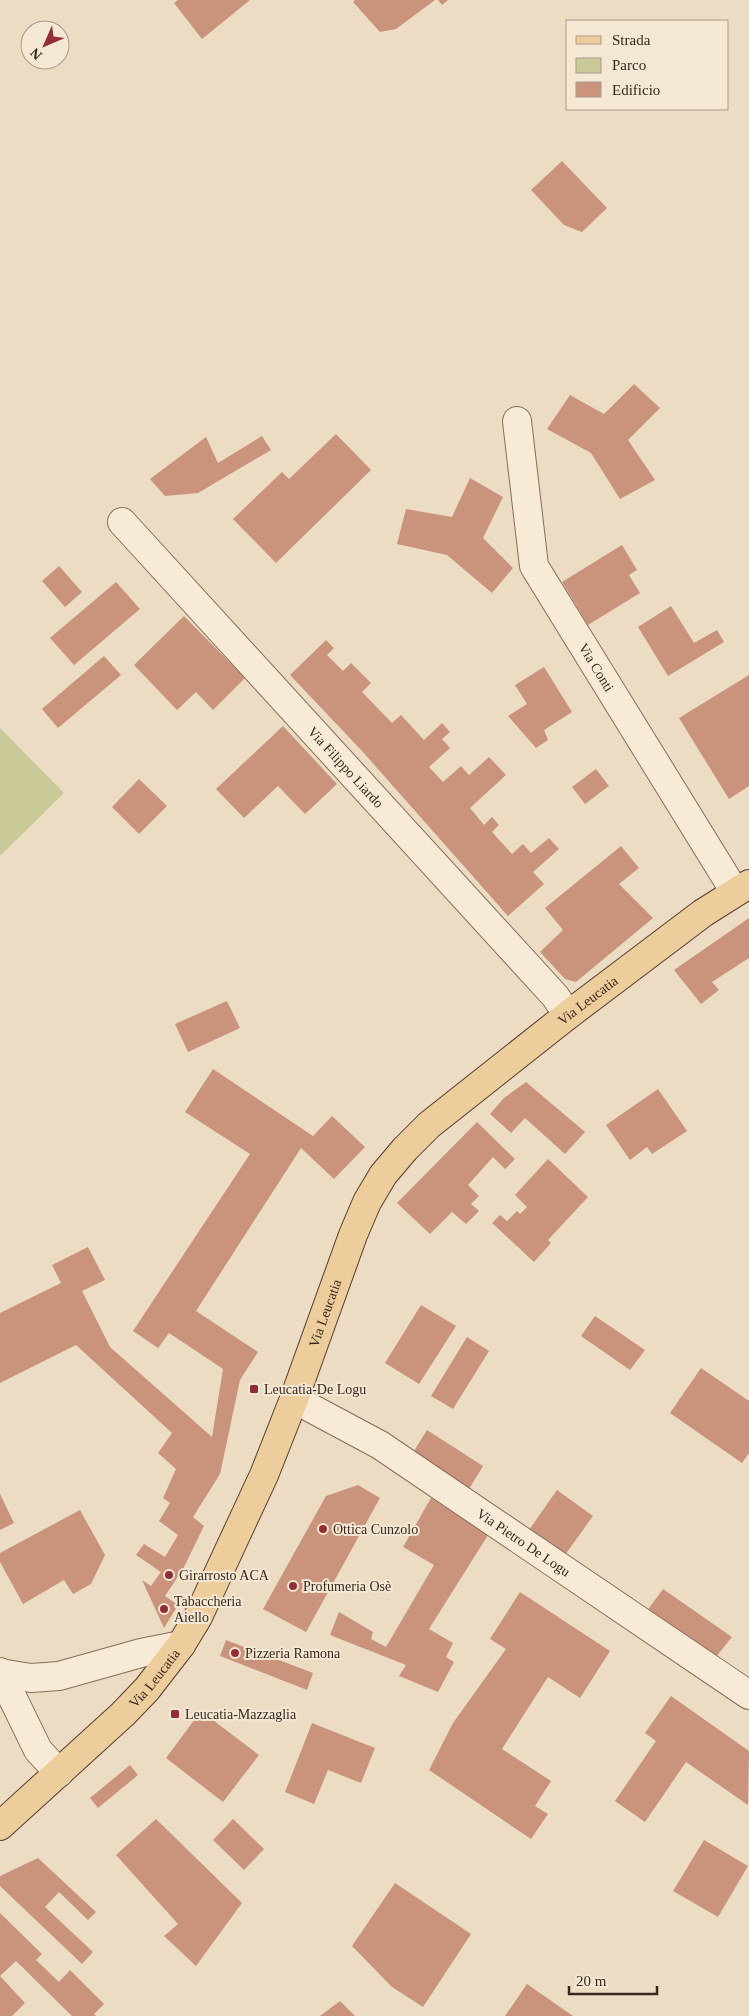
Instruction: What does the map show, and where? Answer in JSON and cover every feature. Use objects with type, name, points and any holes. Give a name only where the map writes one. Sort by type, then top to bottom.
[{"type":"main road","name":"Via Leucatia","points":[[0,1826],[147,1689],[181,1645],[198,1617],[264,1475],[294,1399],[352,1235],[367,1202],[383,1175],[428,1125],[568,1015],[703,913],[742,888]]},
{"type":"street","name":"Via Conti","points":[[517,421],[534,566],[742,888]]},
{"type":"street","name":"Via Filippo Liardo","points":[[122,522],[555,996],[568,1015]]},
{"type":"street","name":"Via Pietro De Logu","points":[[294,1399],[380,1445],[749,1695]]},
{"type":"street","points":[[0,1673],[30,1678],[59,1676],[141,1653],[181,1645]]},
{"type":"street","points":[[0,1673],[38,1750],[59,1773]]},
{"type":"green space","points":[[0,728],[64,793],[1,855],[0,854]]},
{"type":"building","points":[[178,0],[250,0],[202,39],[174,3]]},
{"type":"building","points":[[355,0],[435,0],[396,29],[380,32],[353,2]]},
{"type":"building","points":[[438,0],[448,0],[442,5]]},
{"type":"building","points":[[562,161],[607,208],[582,232],[564,225],[531,190]]},
{"type":"building","points":[[634,384],[660,408],[628,440],[655,480],[620,499],[591,453],[547,429],[570,395],[604,414]]},
{"type":"building","points":[[336,434],[371,470],[276,563],[233,519],[282,472],[289,479]]},
{"type":"building","points":[[262,436],[271,450],[198,493],[165,496],[150,479],[206,437],[218,463]]},
{"type":"building","points":[[470,478],[503,497],[483,538],[513,568],[492,593],[447,555],[397,544],[406,509],[452,517]]},
{"type":"building","points":[[622,545],[637,570],[629,575],[640,593],[588,625],[562,582]]},
{"type":"building","points":[[59,566],[82,592],[65,607],[42,581]]},
{"type":"building","points":[[116,582],[140,609],[74,665],[50,638]]},
{"type":"building","points":[[671,606],[694,643],[717,630],[724,642],[668,676],[638,627]]},
{"type":"building","points":[[184,616],[245,678],[213,710],[196,692],[177,710],[134,665]]},
{"type":"building","points":[[326,640],[334,648],[327,655],[343,671],[351,663],[371,683],[362,692],[392,723],[401,715],[424,740],[442,723],[450,732],[442,739],[450,748],[429,767],[443,782],[461,766],[469,775],[489,757],[506,775],[470,808],[484,825],[492,817],[499,825],[492,832],[512,854],[523,844],[531,853],[549,838],[559,849],[533,872],[544,884],[508,916],[362,751],[290,675]]},
{"type":"building","points":[[104,656],[121,675],[58,728],[42,709]]},
{"type":"building","points":[[544,667],[572,712],[544,730],[548,740],[536,748],[508,716],[527,704],[515,685]]},
{"type":"building","points":[[749,675],[749,786],[729,799],[679,718]]},
{"type":"building","points":[[283,726],[337,784],[305,814],[278,786],[244,818],[216,789]]},
{"type":"building","points":[[596,769],[609,786],[585,804],[572,787]]},
{"type":"building","points":[[139,779],[167,806],[139,834],[112,807]]},
{"type":"building","points":[[621,846],[639,868],[619,884],[653,918],[576,982],[565,979],[540,952],[563,930],[545,908]]},
{"type":"building","points":[[749,918],[749,958],[712,982],[719,990],[701,1004],[674,970]]},
{"type":"building","points":[[227,1001],[240,1028],[188,1052],[175,1024]]},
{"type":"building","points":[[213,1069],[313,1136],[332,1116],[365,1147],[334,1179],[301,1148],[196,1311],[258,1352],[240,1380],[220,1474],[193,1517],[204,1526],[183,1569],[165,1596],[178,1605],[164,1628],[142,1580],[151,1586],[161,1572],[136,1555],[144,1544],[165,1557],[178,1535],[159,1521],[170,1503],[163,1498],[176,1469],[158,1453],[172,1433],[76,1345],[0,1383],[0,1313],[61,1283],[52,1265],[88,1247],[105,1280],[82,1291],[110,1347],[212,1437],[223,1369],[169,1333],[158,1348],[133,1331],[250,1154],[185,1112]]},
{"type":"building","points":[[526,1082],[585,1132],[565,1154],[525,1118],[511,1133],[490,1114],[504,1098]]},
{"type":"building","points":[[658,1089],[687,1131],[652,1154],[647,1147],[630,1160],[606,1125]]},
{"type":"building","points":[[477,1122],[515,1159],[505,1169],[493,1157],[468,1185],[479,1196],[471,1204],[479,1211],[466,1224],[452,1212],[430,1234],[397,1203]]},
{"type":"building","points":[[548,1159],[588,1197],[548,1240],[551,1243],[534,1262],[492,1223],[500,1215],[507,1221],[517,1211],[520,1214],[527,1207],[515,1195]]},
{"type":"building","points":[[421,1305],[456,1326],[419,1384],[385,1363]]},
{"type":"building","points":[[595,1316],[645,1350],[630,1370],[581,1336]]},
{"type":"building","points":[[467,1337],[489,1351],[453,1409],[431,1396]]},
{"type":"building","points":[[701,1368],[749,1401],[749,1453],[742,1463],[670,1413]]},
{"type":"building","points":[[427,1430],[483,1466],[469,1489],[414,1451]]},
{"type":"building","points":[[358,1485],[380,1498],[306,1632],[263,1609],[326,1496]]},
{"type":"building","points":[[557,1490],[593,1516],[565,1555],[529,1530]]},
{"type":"building","points":[[0,1494],[14,1523],[0,1530]]},
{"type":"building","points":[[431,1498],[488,1535],[429,1629],[453,1643],[446,1657],[454,1662],[438,1692],[399,1676],[406,1665],[330,1635],[339,1612],[373,1632],[371,1639],[386,1647],[434,1565],[403,1547]]},
{"type":"building","points":[[80,1510],[105,1555],[91,1584],[73,1594],[64,1580],[23,1604],[0,1562],[0,1553]]},
{"type":"building","points":[[663,1589],[732,1637],[715,1658],[647,1611]]},
{"type":"building","points":[[520,1592],[610,1651],[580,1698],[548,1677],[502,1749],[551,1781],[535,1806],[548,1814],[531,1839],[429,1770],[453,1723],[506,1649],[490,1639]]},
{"type":"building","points":[[226,1640],[313,1673],[307,1690],[220,1656]]},
{"type":"building","points":[[671,1696],[749,1751],[748,1805],[686,1762],[645,1822],[615,1801],[656,1741],[645,1733]]},
{"type":"building","points":[[201,1711],[259,1755],[223,1802],[166,1758]]},
{"type":"building","points":[[312,1723],[375,1748],[361,1783],[328,1770],[314,1804],[285,1792]]},
{"type":"building","points":[[130,1765],[138,1775],[98,1808],[90,1798]]},
{"type":"building","points":[[156,1819],[242,1903],[196,1966],[164,1936],[178,1924],[116,1855]]},
{"type":"building","points":[[233,1819],[264,1849],[244,1870],[213,1840]]},
{"type":"building","points":[[704,1840],[748,1866],[718,1917],[673,1891]]},
{"type":"building","points":[[38,1858],[96,1912],[88,1920],[59,1892],[45,1907],[93,1952],[82,1964],[0,1886],[0,1876]]},
{"type":"building","points":[[395,1883],[471,1934],[423,2007],[392,1987],[352,1946]]},
{"type":"building","points":[[0,1913],[42,1954],[36,1960],[59,1982],[70,1970],[104,2004],[94,2014],[96,2016],[72,2016],[16,1961],[0,1976]]},
{"type":"building","points":[[0,1976],[25,2003],[12,2016],[0,2016]]},
{"type":"building","points":[[527,1984],[573,2016],[505,2016]]},
{"type":"building","points":[[340,2001],[355,2016],[320,2016]]},
{"type":"place","name":"Leucatia-De Logu","points":[[254,1389]]},
{"type":"place","name":"Ottica Cunzolo","points":[[323,1529]]},
{"type":"place","name":"Girarrosto ACA","points":[[169,1575]]},
{"type":"place","name":"Profumeria Osè","points":[[293,1586]]},
{"type":"place","name":"Tabaccheria Aiello","points":[[164,1609]]},
{"type":"place","name":"Pizzeria Ramona","points":[[235,1653]]},
{"type":"place","name":"Leucatia-Mazzaglia","points":[[175,1714]]}]
